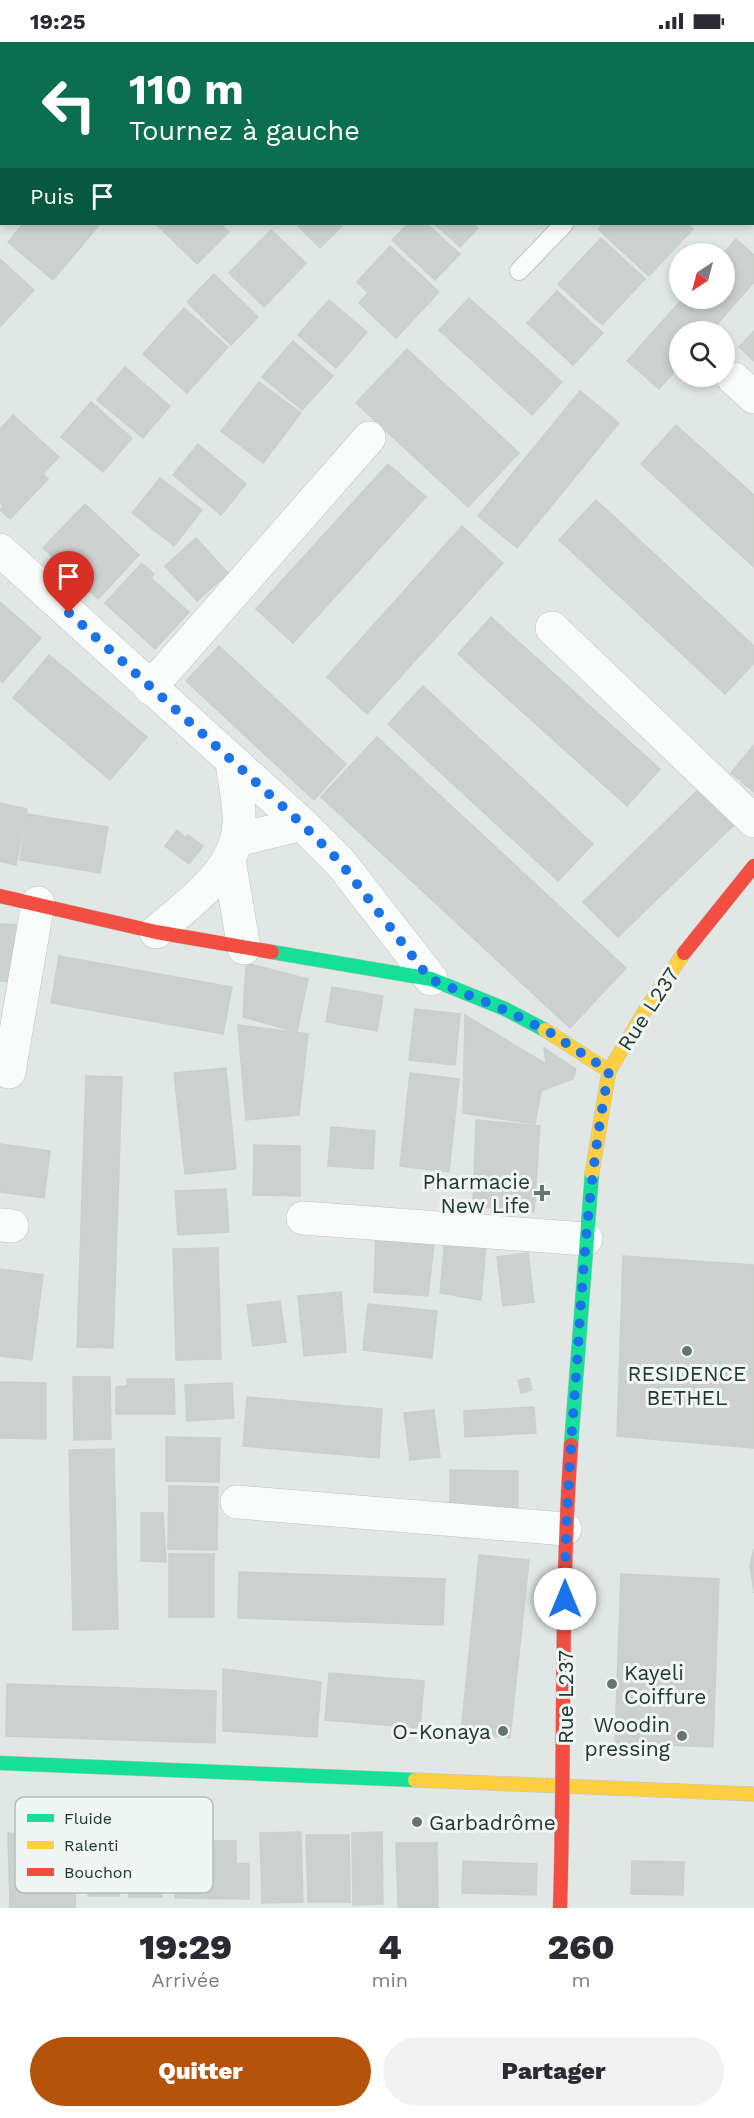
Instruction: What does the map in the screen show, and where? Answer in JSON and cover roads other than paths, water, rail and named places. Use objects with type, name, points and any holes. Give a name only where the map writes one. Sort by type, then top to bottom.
[{"type":"street","points":[[150,687],[369,438]]},
{"type":"street","points":[[0,550],[302,824],[340,862],[430,979]]},
{"type":"street","points":[[552,628],[754,821]]},
{"type":"street","points":[[232,762],[239,820],[233,850],[244,948]]},
{"type":"street","points":[[156,932],[214,880],[233,850],[302,824]]},
{"type":"street","name":"Rue L237","points":[[560,1908],[564,1786],[565,1529],[585,1239],[595,1145],[609,1071],[645,1009],[699,932],[754,867]]},
{"type":"street","points":[[0,896],[156,932],[430,979],[505,1010],[549,1032],[609,1071]]},
{"type":"street","points":[[9,1072],[38,903]]},
{"type":"street","points":[[303,1218],[585,1239]]},
{"type":"street","points":[[237,1502],[565,1529]]},
{"type":"street","points":[[0,1762],[754,1794]]},
{"type":"lane","points":[[519,271],[563,225]]},
{"type":"place","name":"Pharmacie New Life","points":[[542,1193]]},
{"type":"place","name":"RESIDENCE BETHEL","points":[[687,1351]]},
{"type":"place","name":"Kayeli Coiffure","points":[[612,1684]]},
{"type":"place","name":"O-Konaya","points":[[503,1731]]},
{"type":"place","name":"Woodin pressing","points":[[682,1736]]},
{"type":"place","name":"Garbadrôme","points":[[417,1822]]}]
